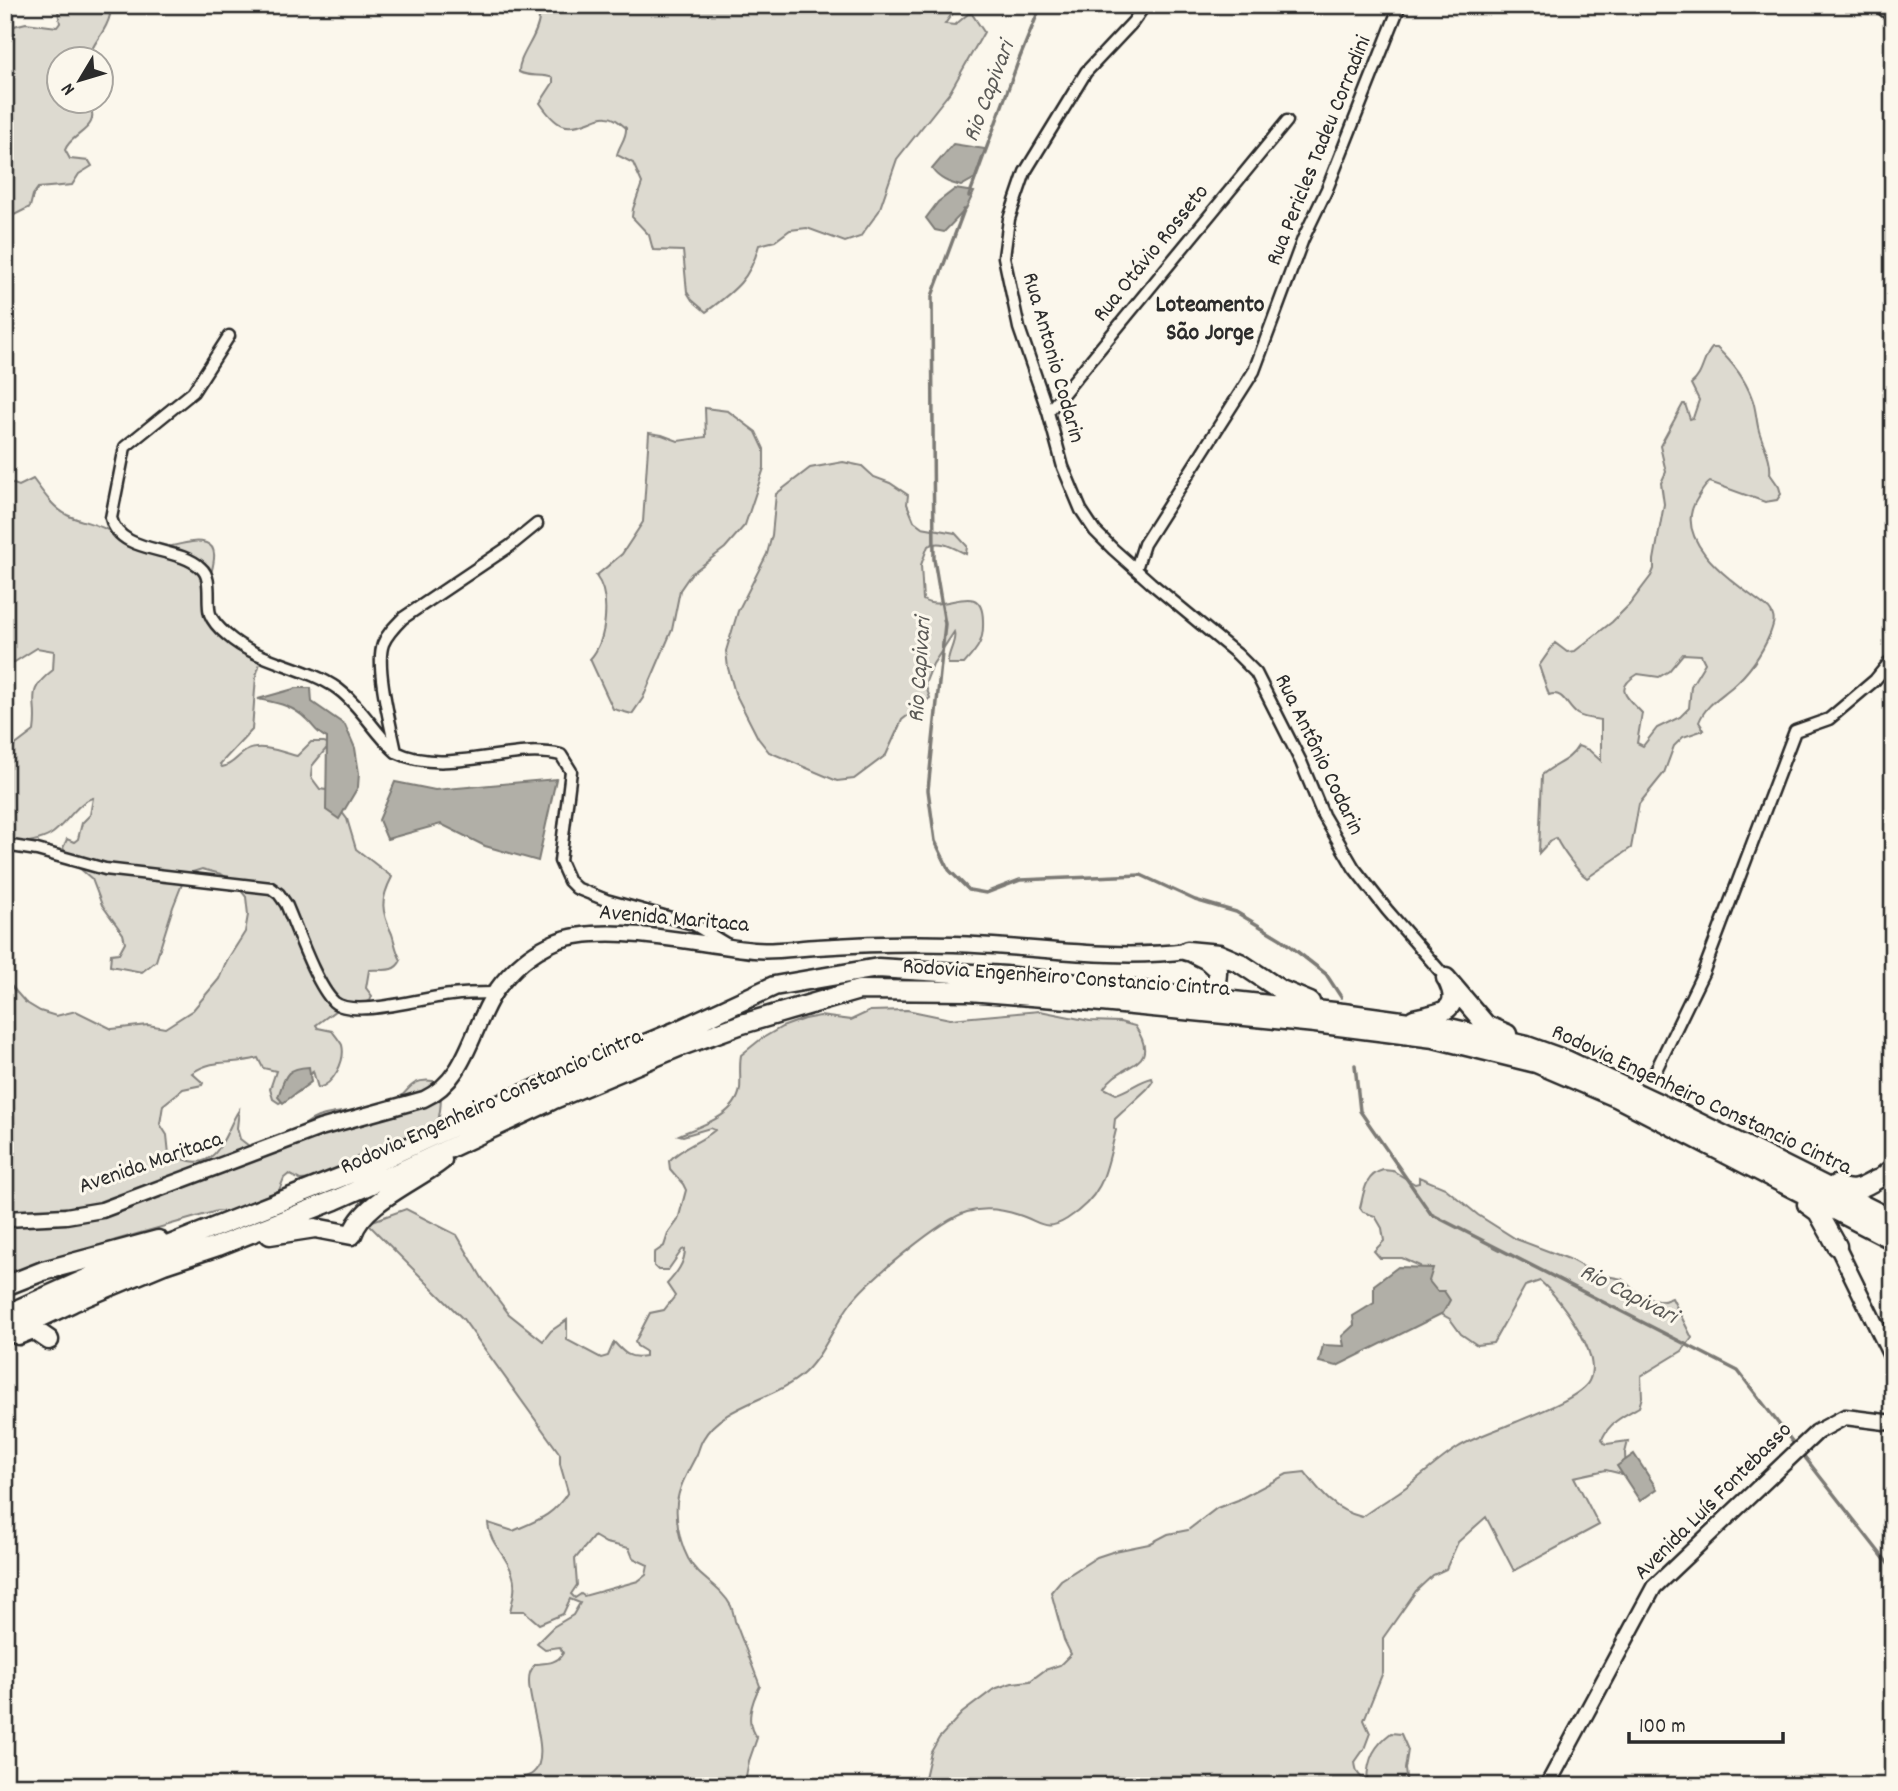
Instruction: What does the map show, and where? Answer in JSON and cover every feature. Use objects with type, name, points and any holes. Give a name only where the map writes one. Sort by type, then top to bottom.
[{"type":"highway","points":[[1186,951],[1207,960],[1217,969],[1215,985],[1206,991],[1188,995]]},
{"type":"highway","points":[[1186,951],[1219,954],[1279,989],[1343,1013]]},
{"type":"highway","name":"Rodovia Engenheiro Constancio Cintra","points":[[5,1315],[104,1271],[356,1171],[510,1100],[677,1031],[774,986],[878,968],[1005,976],[1343,1013],[1407,1021],[1527,1046],[1566,1060],[1677,1112],[1893,1219]]},
{"type":"highway","points":[[1407,1021],[1441,1013],[1452,1004],[1454,995],[1446,978]]},
{"type":"highway","points":[[1446,978],[1486,1025],[1566,1060]]},
{"type":"highway","name":"Rodovia Engenheiro Constancio Cintra","points":[[5,1334],[164,1264],[218,1246],[346,1195],[552,1100],[742,1024],[859,990],[969,991],[1080,1000],[1315,1023],[1434,1038],[1536,1063],[1618,1098],[1893,1240]]},
{"type":"highway","points":[[218,1246],[237,1244],[285,1231],[315,1228],[352,1235],[369,1210],[427,1171],[469,1138]]},
{"type":"highway","points":[[1779,1164],[1829,1181],[1846,1191],[1861,1188],[1877,1180]]},
{"type":"highway","points":[[1757,1172],[1818,1212],[1838,1246]]},
{"type":"highway","points":[[1877,1180],[1863,1193],[1862,1200],[1893,1219]]},
{"type":"highway","points":[[1838,1246],[1838,1224],[1893,1240]]},
{"type":"highway","points":[[5,1286],[43,1271],[152,1241],[189,1238]]},
{"type":"highway","points":[[5,1341],[33,1329],[49,1340],[50,1325],[73,1302]]},
{"type":"street","name":"Rua Antonio Codarin","points":[[1136,569],[1095,531],[1081,510],[1063,467],[1048,412],[1019,328],[1004,257],[1009,219],[1025,172],[1086,72],[1133,22],[1144,5]]},
{"type":"street","name":"Rua Pericles Tadeu Corradini","points":[[1136,569],[1144,544],[1254,371],[1303,239],[1327,189],[1400,5]]},
{"type":"street","points":[[1881,5],[1893,15]]},
{"type":"street","name":"Rua Otávio Rosseto","points":[[1048,412],[1287,121]]},
{"type":"street","points":[[229,336],[193,393],[125,447],[111,518],[114,528],[126,539],[176,554],[201,568],[206,574],[211,615],[228,637],[244,648],[336,688],[360,710],[396,752],[405,757],[429,761],[529,754],[561,755],[571,771],[560,861],[569,881],[576,888],[606,900],[693,924],[731,947]]},
{"type":"street","points":[[396,752],[382,662],[384,642],[391,629],[537,524]]},
{"type":"street","name":"Rua Antônio Codarin","points":[[1136,569],[1256,673],[1301,762],[1323,815],[1354,868],[1446,978]]},
{"type":"street","points":[[1656,1070],[1703,973],[1795,731],[1829,719],[1875,680],[1893,658]]},
{"type":"street","points":[[5,845],[37,850],[105,869],[271,888],[286,904],[325,989],[335,1004],[343,1007],[370,1008],[453,994],[495,993]]},
{"type":"street","name":"Avenida Maritaca","points":[[5,1219],[66,1216],[102,1210],[320,1128],[424,1099],[438,1092],[455,1074],[495,993],[516,967],[554,943],[576,935],[605,934],[756,950],[869,944],[954,944],[1159,954],[1186,951]]},
{"type":"street","points":[[1877,1180],[1893,1165]]},
{"type":"street","points":[[1838,1246],[1893,1360]]},
{"type":"street","name":"Avenida Luís Fontebasso","points":[[1547,1786],[1654,1587],[1816,1432],[1845,1418],[1893,1423]]},
{"type":"shaded area","points":[[57,5],[94,5],[102,13],[107,10],[110,15],[94,46],[46,46],[46,116],[92,116],[89,125],[65,150],[70,159],[89,161],[92,166],[79,174],[72,185],[38,188],[30,207],[10,217],[5,225],[5,39],[14,26],[26,23],[57,27],[60,23]]},
{"type":"shaded area","points":[[517,5],[958,5],[945,24],[955,25],[968,14],[972,14],[984,32],[950,92],[897,159],[879,211],[860,237],[845,242],[807,228],[790,230],[775,241],[759,245],[751,267],[740,284],[706,312],[687,292],[683,251],[653,250],[649,235],[632,217],[642,183],[633,163],[617,155],[626,128],[610,117],[574,126],[561,125],[540,103],[553,83],[553,78],[519,72],[539,18],[535,12]]},
{"type":"shaded area","points":[[953,144],[985,149],[975,178],[961,186],[945,180],[932,169]]},
{"type":"shaded area","points":[[955,189],[974,192],[966,209],[944,232],[935,230],[926,218],[938,202]]},
{"type":"shaded area","points":[[1712,348],[1717,348],[1746,384],[1768,457],[1770,474],[1781,494],[1777,500],[1765,502],[1710,482],[1697,499],[1691,515],[1692,532],[1700,547],[1726,576],[1769,609],[1773,615],[1773,624],[1763,648],[1749,669],[1705,711],[1699,722],[1704,730],[1683,737],[1674,746],[1664,773],[1639,804],[1631,848],[1587,878],[1570,860],[1556,838],[1539,853],[1542,775],[1570,756],[1578,746],[1589,750],[1601,761],[1601,720],[1579,715],[1562,697],[1549,695],[1539,666],[1555,643],[1567,652],[1575,651],[1612,622],[1651,576],[1664,504],[1661,483],[1666,472],[1660,446],[1683,404],[1690,419],[1693,418],[1699,400],[1691,384],[1698,376]],"holes":[[[1683,654],[1701,655],[1705,663],[1691,686],[1689,708],[1680,717],[1657,728],[1643,746],[1637,743],[1642,713],[1625,693],[1626,684],[1638,674],[1659,677],[1669,671]]]},
{"type":"shaded area","points":[[705,408],[728,411],[756,432],[764,449],[764,468],[745,525],[725,548],[691,574],[680,590],[672,630],[643,698],[632,714],[613,709],[590,659],[600,641],[605,618],[604,594],[596,576],[622,554],[643,522],[649,433],[678,441],[706,437]]},
{"type":"shaded area","points":[[843,462],[862,466],[874,477],[890,483],[908,495],[907,504],[914,521],[922,527],[955,533],[967,546],[966,554],[942,544],[928,546],[921,565],[923,600],[932,603],[969,599],[976,601],[981,608],[983,628],[979,644],[964,664],[948,664],[954,632],[933,664],[925,684],[930,698],[902,720],[886,755],[854,779],[837,781],[769,752],[758,738],[735,693],[726,651],[738,611],[767,554],[772,535],[776,494],[810,468]]},
{"type":"shaded area","points":[[33,479],[62,512],[110,531],[121,541],[153,548],[194,542],[211,546],[214,563],[209,588],[215,611],[227,629],[261,660],[256,676],[252,730],[220,764],[222,767],[229,764],[252,749],[271,749],[297,756],[311,742],[330,744],[312,766],[311,777],[320,789],[332,791],[335,803],[347,819],[356,849],[392,877],[385,892],[383,906],[401,960],[395,968],[369,970],[366,988],[372,996],[370,1001],[339,1008],[316,1025],[318,1028],[332,1031],[342,1045],[340,1065],[329,1082],[318,1088],[313,1071],[300,1091],[279,1103],[273,1099],[270,1089],[276,1071],[263,1068],[258,1058],[216,1063],[200,1068],[192,1073],[202,1085],[183,1089],[163,1105],[160,1124],[167,1135],[169,1154],[190,1161],[208,1159],[221,1145],[239,1110],[237,1128],[240,1139],[258,1153],[269,1150],[279,1146],[302,1126],[318,1117],[388,1105],[400,1098],[412,1085],[424,1081],[433,1081],[439,1091],[441,1105],[438,1122],[446,1127],[380,1152],[357,1157],[320,1179],[300,1180],[289,1174],[284,1178],[278,1193],[242,1213],[217,1211],[116,1240],[5,1277],[5,979],[25,1002],[56,1016],[76,1011],[112,1029],[148,1025],[165,1028],[193,1010],[219,979],[226,962],[245,932],[248,915],[246,897],[234,882],[221,874],[202,869],[186,874],[156,961],[142,972],[110,966],[111,954],[119,953],[125,942],[123,934],[102,905],[92,879],[69,859],[63,848],[67,839],[74,842],[78,839],[82,823],[90,815],[93,798],[82,804],[50,835],[35,841],[5,845],[5,753],[34,731],[35,691],[53,670],[54,651],[37,648],[5,668],[5,481],[19,486]]},
{"type":"shaded area","points":[[297,688],[311,688],[312,702],[345,725],[355,748],[358,787],[339,819],[326,810],[327,738],[295,711],[284,705],[258,699]]},
{"type":"shaded area","points":[[556,779],[538,861],[485,846],[441,824],[387,839],[379,820],[395,782],[435,790]]},
{"type":"shaded area","points":[[907,1010],[950,1019],[1040,1011],[1090,1021],[1120,1022],[1135,1026],[1144,1050],[1136,1063],[1111,1079],[1104,1088],[1116,1094],[1147,1079],[1152,1078],[1153,1081],[1115,1119],[1116,1130],[1102,1180],[1090,1200],[1080,1210],[1053,1225],[1042,1224],[1006,1211],[986,1209],[973,1210],[955,1217],[872,1280],[851,1303],[804,1373],[779,1390],[723,1418],[703,1439],[680,1490],[677,1521],[684,1549],[692,1565],[731,1606],[760,1686],[754,1698],[750,1719],[757,1738],[745,1782],[739,1777],[736,1786],[481,1786],[496,1779],[529,1775],[539,1765],[539,1740],[530,1695],[530,1673],[535,1664],[554,1661],[563,1653],[560,1647],[545,1649],[537,1643],[553,1627],[573,1615],[580,1603],[570,1599],[563,1614],[539,1624],[524,1611],[510,1611],[514,1592],[513,1578],[509,1566],[491,1537],[488,1523],[513,1531],[551,1512],[568,1492],[560,1454],[463,1319],[367,1223],[406,1209],[457,1235],[482,1278],[509,1314],[543,1341],[551,1331],[567,1320],[567,1340],[601,1358],[608,1356],[614,1342],[627,1354],[645,1356],[645,1351],[635,1342],[650,1313],[664,1310],[675,1296],[667,1284],[685,1254],[685,1249],[682,1250],[668,1270],[658,1270],[654,1266],[654,1253],[664,1246],[668,1234],[678,1220],[686,1190],[670,1169],[669,1161],[715,1130],[710,1128],[679,1135],[716,1119],[732,1106],[740,1089],[741,1055],[761,1039],[804,1019],[820,1016],[851,1020],[870,1011]],"holes":[[[594,1536],[606,1543],[629,1548],[633,1558],[648,1565],[646,1575],[638,1581],[584,1596],[581,1594],[575,1598],[571,1594],[577,1585],[575,1559]]]},
{"type":"shaded area","points":[[309,1067],[311,1082],[283,1103],[278,1097],[287,1075],[295,1069]]},
{"type":"shaded area","points":[[1383,1170],[1393,1171],[1415,1184],[1419,1183],[1419,1177],[1445,1188],[1478,1215],[1516,1239],[1569,1259],[1596,1274],[1622,1279],[1635,1291],[1652,1299],[1664,1301],[1672,1298],[1692,1338],[1682,1351],[1641,1376],[1642,1397],[1639,1407],[1613,1424],[1602,1439],[1607,1444],[1628,1441],[1625,1453],[1626,1475],[1606,1470],[1574,1477],[1599,1525],[1514,1571],[1486,1517],[1458,1542],[1446,1569],[1433,1575],[1416,1591],[1383,1638],[1383,1672],[1364,1720],[1370,1733],[1355,1765],[1360,1775],[1367,1780],[1369,1765],[1376,1748],[1391,1733],[1401,1734],[1408,1750],[1405,1769],[1407,1786],[923,1786],[931,1752],[939,1738],[962,1713],[994,1689],[1030,1681],[1045,1670],[1060,1665],[1071,1654],[1064,1640],[1051,1592],[1061,1580],[1097,1557],[1149,1544],[1168,1534],[1188,1530],[1217,1508],[1287,1474],[1305,1472],[1336,1505],[1362,1517],[1457,1448],[1556,1405],[1577,1393],[1589,1381],[1592,1370],[1585,1342],[1568,1313],[1540,1281],[1525,1286],[1493,1343],[1477,1345],[1461,1334],[1450,1319],[1436,1311],[1420,1266],[1402,1258],[1380,1258],[1374,1251],[1384,1241],[1382,1228],[1375,1216],[1363,1212],[1360,1208],[1369,1180]]},
{"type":"shaded area","points":[[1398,1267],[1433,1268],[1429,1281],[1437,1291],[1444,1291],[1450,1300],[1443,1313],[1337,1366],[1319,1362],[1323,1345],[1344,1346],[1342,1336],[1354,1325],[1353,1316],[1374,1303],[1374,1285]]},
{"type":"shaded area","points":[[1634,1454],[1657,1489],[1640,1501],[1617,1466]]},
{"type":"waterway","name":"Rio Capivari","points":[[969,196],[1041,5]]},
{"type":"waterway","name":"Rio Capivari","points":[[964,210],[932,296],[934,559],[945,624],[928,790],[935,841],[949,870],[969,890],[986,893],[1020,880],[1141,875],[1195,900],[1236,912],[1281,939],[1326,974],[1341,997]]},
{"type":"waterway","name":"Rio Capivari","points":[[1355,1065],[1360,1111],[1431,1214],[1738,1371],[1795,1445]]},
{"type":"waterway","name":"Rio Capivari","points":[[1800,1451],[1893,1570]]},
{"type":"district","name":"Loteamento São Jorge","points":[[1210,320]]}]
